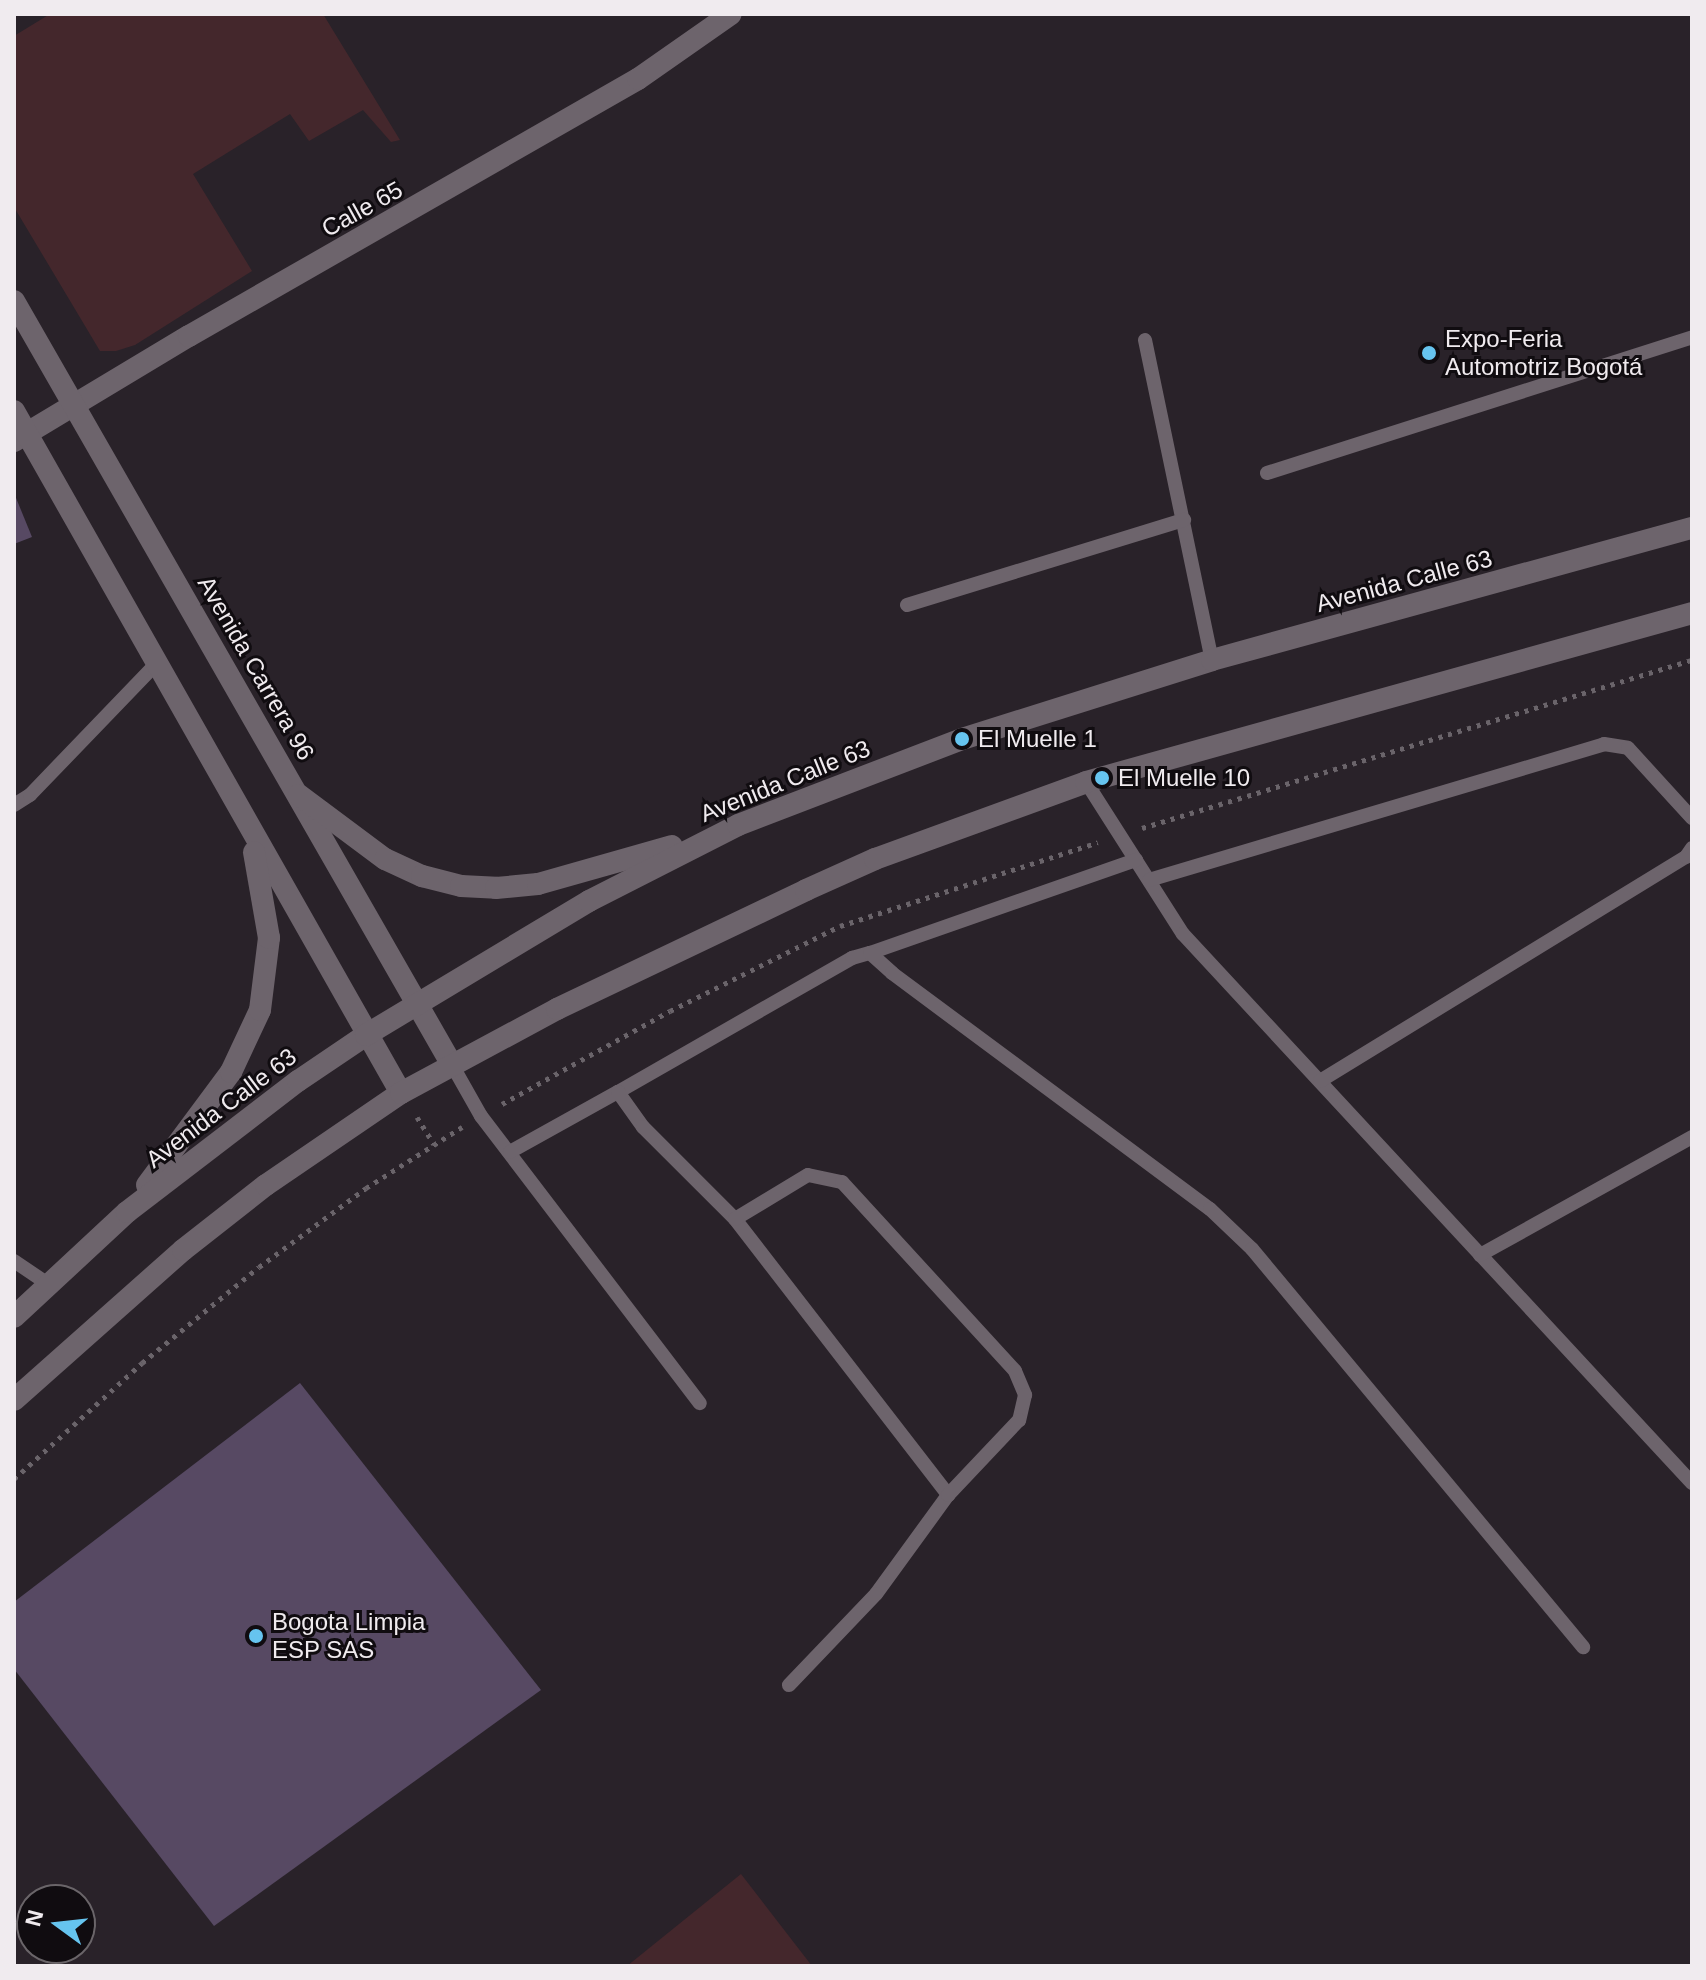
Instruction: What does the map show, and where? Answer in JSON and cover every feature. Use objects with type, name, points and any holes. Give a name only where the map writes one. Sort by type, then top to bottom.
[{"type":"main road","name":"Calle 65","points":[[20,437],[585,111],[695,42],[731,14]]},
{"type":"main road","name":"Avenida Carrera 96","points":[[14,301],[451,1063]]},
{"type":"main road","points":[[14,411],[20,437],[157,663],[250,833],[401,1093]]},
{"type":"main road","name":"Avenida Calle 63","points":[[14,1317],[127,1212],[263,1106],[366,1035],[589,901],[738,825],[962,739],[1212,660],[1692,528]]},
{"type":"main road","points":[[14,1400],[194,1241],[266,1185],[401,1093],[451,1063],[557,1009],[875,859],[1086,782],[1692,613]]},
{"type":"main road","points":[[299,795],[385,859],[422,876],[461,886],[496,888],[567,879],[738,825]]},
{"type":"main road","points":[[127,1212],[231,1072],[260,1010],[269,938],[265,902],[250,833]]},
{"type":"lane","points":[[1267,473],[1692,337]]},
{"type":"lane","points":[[1145,340],[1212,660]]},
{"type":"lane","points":[[907,605],[1184,520]]},
{"type":"lane","points":[[14,805],[30,795],[157,663]]},
{"type":"lane","points":[[1149,880],[1604,744],[1628,748],[1692,818]]},
{"type":"lane","points":[[1086,782],[1183,934],[1692,1483]]},
{"type":"lane","points":[[1320,1081],[1686,857],[1692,848]]},
{"type":"lane","points":[[510,1152],[852,958],[1136,860]]},
{"type":"lane","points":[[870,953],[892,973],[1210,1209],[1252,1249],[1583,1647]]},
{"type":"lane","points":[[451,1063],[481,1116],[700,1403]]},
{"type":"lane","points":[[618,1092],[643,1127],[735,1219],[948,1495]]},
{"type":"lane","points":[[1480,1255],[1692,1137]]},
{"type":"lane","points":[[735,1219],[808,1175],[842,1182],[1015,1371],[1025,1395],[1019,1420],[948,1495],[876,1594],[789,1685]]},
{"type":"lane","points":[[14,1261],[48,1284]]},
{"type":"shaded area","points":[[50,14],[323,14],[400,140],[391,142],[363,110],[309,141],[290,114],[193,174],[252,271],[135,345],[116,351],[100,351],[14,207],[14,36]]},
{"type":"shaded area","points":[[741,1874],[812,1966],[627,1966]]},
{"type":"building","points":[[14,493],[32,537],[14,544]]},
{"type":"building","name":"Bogota Limpia ESP SAS","points":[[300,1383],[541,1690],[214,1926],[14,1669],[14,1602]]},
{"type":"place","name":"Expo-Feria Automotriz Bogotá","points":[[1429,353]]},
{"type":"place","name":"El Muelle 1","points":[[962,739]]},
{"type":"place","name":"El Muelle 10","points":[[1102,778]]},
{"type":"place","name":"Bogota Limpia ESP SAS","points":[[256,1636]]}]
